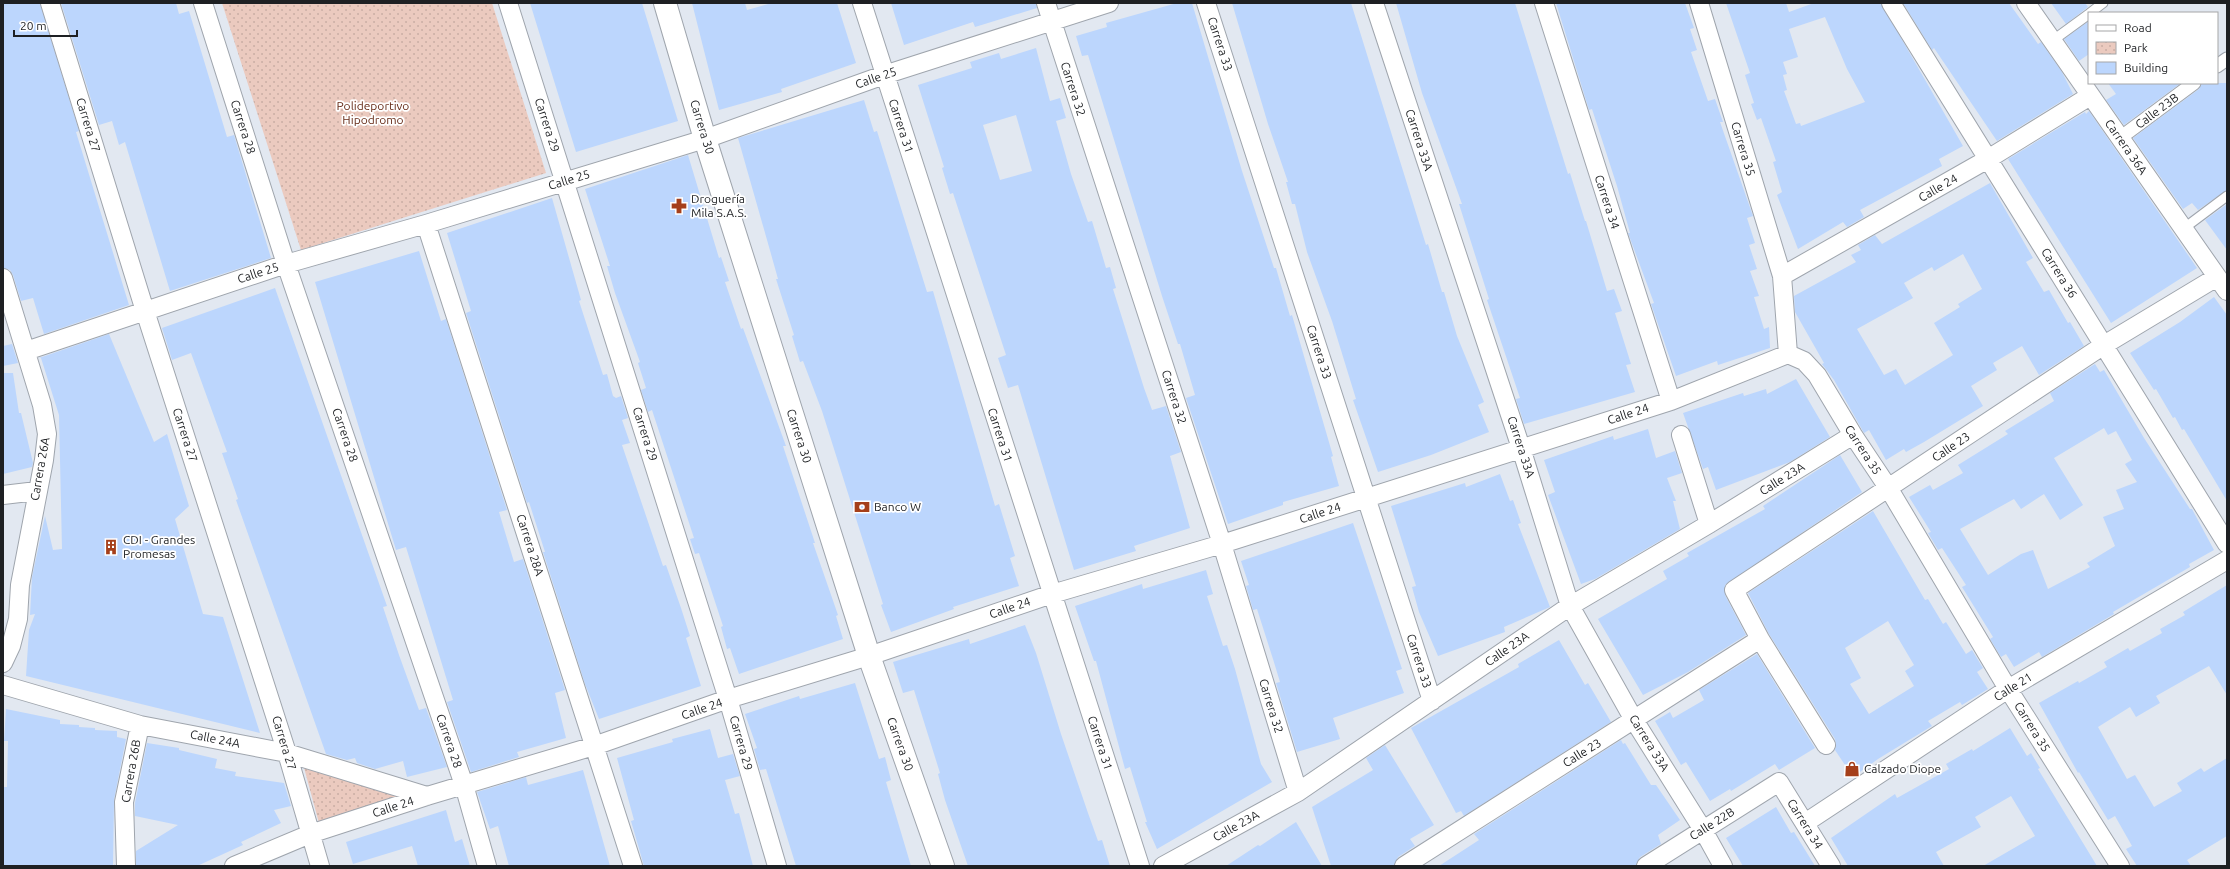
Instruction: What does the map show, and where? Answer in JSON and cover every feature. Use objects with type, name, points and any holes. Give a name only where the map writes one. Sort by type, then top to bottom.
[{"type":"street","name":"Carrera 27","points":[[50,3],[145,310],[287,753],[320,866]]},
{"type":"street","name":"Carrera 28","points":[[203,3],[286,264],[464,785],[487,866]]},
{"type":"street","name":"Carrera 29","points":[[508,3],[728,699],[777,866]]},
{"type":"street","name":"Carrera 30","points":[[665,3],[705,139],[869,656],[943,866]]},
{"type":"street","name":"Carrera 31","points":[[862,3],[1140,866]]},
{"type":"street","name":"Carrera 32","points":[[1046,3],[1222,544],[1298,792]]},
{"type":"street","name":"Calle 25","points":[[26,351],[286,264],[426,224],[705,139],[884,75],[1110,3]]},
{"type":"street","name":"Carrera 33","points":[[1206,3],[1432,702]]},
{"type":"street","name":"Carrera 33A","points":[[1374,3],[1521,448],[1570,606],[1634,720],[1703,830],[1723,866]]},
{"type":"street","name":"Carrera 34","points":[[1544,3],[1671,401]]},
{"type":"street","name":"Carrera 35","points":[[1699,3],[1782,276],[1788,354],[1804,361],[1817,375],[1853,435],[1889,489],[2008,689],[2120,866]]},
{"type":"street","name":"Carrera 36","points":[[1891,3],[2227,544]]},
{"type":"street","name":"Carrera 36A","points":[[2026,3],[2227,292]]},
{"type":"street","points":[[2218,65],[2227,59]]},
{"type":"street","name":"Calle 23B","points":[[2120,138],[2193,84]]},
{"type":"street","name":"Calle 24","points":[[1782,276],[1988,159],[2090,96]]},
{"type":"street","name":"Carrera 28A","points":[[426,224],[633,866]]},
{"type":"street","name":"Calle 23","points":[[1826,745],[1760,639],[1734,590],[1889,489],[2104,345],[2217,277]]},
{"type":"street","name":"Carrera 26A","points":[[3,278],[42,405],[47,434],[44,460],[20,585],[18,619],[11,646],[3,663]]},
{"type":"street","name":"Calle 24","points":[[234,866],[310,834],[427,796],[594,746],[728,699],[869,656],[1052,594],[1222,544],[1671,401],[1788,354]]},
{"type":"street","points":[[1681,435],[1709,524]]},
{"type":"street","name":"Calle 23A","points":[[1163,866],[1298,792],[1432,702],[1570,606],[1709,524],[1853,435]]},
{"type":"street","points":[[3,495],[37,491]]},
{"type":"street","name":"Calle 21","points":[[1806,823],[2008,689],[2227,560]]},
{"type":"street","name":"Calle 23","points":[[1404,866],[1760,639]]},
{"type":"street","name":"Calle 24A","points":[[3,685],[140,725],[287,753],[427,796]]},
{"type":"street","name":"Carrera 26B","points":[[126,866],[124,802],[140,725]]},
{"type":"street","name":"Carrera 34","points":[[1779,782],[1806,823],[1831,866]]},
{"type":"street","name":"Calle 22B","points":[[1646,866],[1779,782]]},
{"type":"lane","points":[[2090,12],[2103,3]]},
{"type":"lane","points":[[2052,41],[2088,14]]},
{"type":"lane","points":[[2183,229],[2227,196]]},
{"type":"green space","name":"Polideportivo Hipodromo","points":[[222,3],[492,3],[546,173],[301,250]]},
{"type":"green space","points":[[303,764],[416,795],[319,823]]},
{"type":"building","points":[[3,3],[40,3],[79,131],[76,132],[129,305],[44,334],[33,298],[21,301],[13,275],[10,270],[3,268]]},
{"type":"building","points":[[61,3],[176,3],[179,14],[189,11],[227,137],[234,135],[271,258],[170,291],[125,142],[119,145],[112,121],[99,125]]},
{"type":"building","points":[[530,3],[642,3],[678,121],[576,152]]},
{"type":"building","points":[[692,3],[745,3],[747,10],[772,3],[837,3],[856,63],[781,89],[782,92],[719,110]]},
{"type":"building","points":[[891,3],[1036,3],[1037,8],[975,27],[973,22],[904,45]]},
{"type":"building","points":[[1177,3],[1192,3],[1242,171],[1274,268],[1276,268],[1290,316],[1292,315],[1333,456],[1331,457],[1339,486],[1283,502],[1283,505],[1228,524],[1186,398],[1195,395],[1180,344],[1178,344],[1162,296],[1088,55],[1082,56],[1076,36],[1107,27],[1106,23]]},
{"type":"building","points":[[1232,3],[1351,3],[1426,245],[1428,244],[1457,336],[1484,402],[1478,405],[1489,432],[1431,455],[1378,472],[1353,400],[1356,399],[1332,321],[1307,252],[1295,204],[1292,204],[1286,182],[1288,182],[1268,124]]},
{"type":"building","points":[[1396,3],[1515,3],[1568,174],[1570,173],[1607,291],[1614,289],[1622,311],[1615,313],[1631,364],[1626,365],[1635,392],[1524,424],[1516,399],[1520,398],[1487,300],[1489,299],[1459,204],[1462,204],[1422,93]]},
{"type":"building","points":[[1556,3],[1685,3],[1694,28],[1690,29],[1697,50],[1691,52],[1708,101],[1715,99],[1723,122],[1720,122],[1753,216],[1747,218],[1755,243],[1749,245],[1757,269],[1750,271],[1759,296],[1754,297],[1764,329],[1769,327],[1770,348],[1718,365],[1717,361],[1676,376],[1651,304],[1654,303],[1628,233],[1630,233],[1617,186],[1592,109],[1589,110]]},
{"type":"building","points":[[1726,3],[1786,3],[1789,12],[1814,3],[1881,3],[1963,146],[1939,159],[1942,166],[1860,210],[1864,217],[1847,227],[1843,222],[1798,249],[1777,195],[1782,192],[1773,162],[1776,161],[1761,118],[1757,120],[1751,104],[1754,103],[1745,75],[1750,73]],"holes":[[[1825,17],[1847,69],[1865,102],[1801,126],[1800,123],[1796,124],[1784,91],[1787,90],[1783,75],[1787,74],[1783,62],[1798,57],[1789,29]]]},
{"type":"building","points":[[1903,3],[2009,3],[2038,44],[2041,42],[2062,72],[2073,94],[1997,141],[1934,48],[1932,50]]},
{"type":"building","points":[[2051,3],[2085,3],[2088,7],[2066,24]]},
{"type":"building","points":[[2088,22],[2088,55],[2079,61],[2064,39]]},
{"type":"building","points":[[1036,48],[1050,101],[1060,98],[1066,118],[1056,121],[1071,174],[1088,222],[1092,221],[1106,268],[1110,267],[1116,288],[1113,289],[1144,388],[1152,410],[1166,406],[1181,452],[1170,456],[1190,528],[1134,546],[1136,551],[1074,570],[1018,385],[1008,388],[998,358],[1006,355],[953,193],[950,194],[942,168],[944,167],[918,85],[972,68],[970,62],[999,53],[1001,59]],"holes":[[[1016,115],[1032,171],[1000,180],[983,125]]]},
{"type":"building","points":[[2227,83],[2227,190],[2198,210],[2192,203],[2183,209],[2133,138],[2199,89],[2202,84]]},
{"type":"building","points":[[2109,84],[2180,84],[2124,125],[2106,100],[2116,94]]},
{"type":"building","points":[[864,100],[874,132],[877,131],[927,292],[933,291],[995,506],[999,504],[1015,556],[1010,558],[1019,586],[953,607],[954,609],[891,632],[881,605],[883,604],[822,411],[803,361],[800,362],[792,336],[794,335],[776,279],[778,279],[738,138]]},
{"type":"building","points":[[2089,111],[2197,268],[2111,323],[2008,159]]},
{"type":"building","points":[[688,155],[719,258],[721,257],[729,281],[725,282],[741,329],[743,328],[786,446],[783,446],[815,543],[813,543],[838,615],[836,616],[843,639],[739,674],[730,648],[727,649],[721,627],[723,626],[699,553],[695,554],[690,539],[694,538],[652,410],[648,412],[641,390],[646,388],[638,363],[640,362],[615,293],[607,266],[610,266],[585,189]]},
{"type":"building","points":[[1990,183],[2033,258],[2026,262],[2044,292],[2049,290],[2068,323],[2070,322],[2084,346],[2039,375],[2022,346],[1993,363],[1997,370],[1971,386],[1983,406],[1924,442],[1906,452],[1904,449],[1886,460],[1869,430],[1864,433],[1834,380],[1822,364],[1824,363],[1795,312],[1794,296],[1856,262],[1851,255],[1861,250],[1858,245],[1875,235],[1882,244]],"holes":[[[1963,254],[1982,289],[1958,304],[1960,307],[1934,323],[1953,355],[1905,385],[1896,369],[1884,375],[1857,329],[1913,298],[1904,283],[1932,267],[1934,271]]]},
{"type":"building","points":[[552,198],[581,300],[579,301],[603,375],[607,374],[613,396],[616,398],[621,396],[628,418],[622,420],[630,443],[622,445],[663,566],[666,565],[681,608],[690,636],[686,638],[701,686],[599,719],[585,684],[543,552],[545,552],[529,502],[527,503],[466,313],[471,311],[447,233]]},
{"type":"building","points":[[2227,204],[2227,250],[2205,220]]},
{"type":"building","points":[[419,251],[441,321],[446,319],[507,510],[499,512],[514,562],[523,559],[565,690],[555,693],[566,738],[517,752],[519,757],[471,772],[447,702],[453,700],[406,547],[396,550],[315,282]]},
{"type":"building","points":[[275,288],[387,606],[383,607],[399,655],[419,710],[426,708],[447,767],[407,777],[403,761],[375,769],[357,763],[355,758],[347,760],[326,754],[236,500],[238,499],[222,453],[227,452],[191,353],[172,360],[162,328]]},
{"type":"building","points":[[2214,297],[2227,315],[2227,501],[2184,429],[2182,430],[2175,417],[2173,418],[2156,389],[2154,390],[2130,353],[2180,322]]},
{"type":"building","name":"CDI - Grandes Promesas","points":[[109,334],[154,442],[167,434],[189,506],[175,519],[203,614],[223,617],[260,733],[26,676],[29,630],[35,614],[30,615],[32,577],[45,516],[53,550],[62,549],[59,415],[41,358],[39,358]]},
{"type":"building","points":[[12,344],[18,363],[3,366],[3,346]]},
{"type":"building","points":[[2095,364],[2100,372],[2104,370],[2144,438],[2190,509],[2192,509],[2214,550],[2189,564],[2190,567],[2113,612],[2114,614],[2042,657],[2039,652],[2014,667],[2006,654],[2001,657],[1990,639],[1993,637],[1962,587],[1966,585],[1942,548],[1938,550],[1928,533],[1931,532],[1909,497],[1930,485],[1933,490],[1963,473],[1958,465],[2008,434],[2005,431],[2054,401],[2050,393]],"holes":[[[2104,428],[2108,435],[2116,431],[2132,460],[2125,464],[2137,482],[2116,490],[2124,509],[2103,517],[2115,546],[2087,563],[2090,567],[2048,589],[2033,550],[2021,554],[1988,575],[1960,529],[2014,499],[2021,509],[2044,494],[2060,520],[2083,505],[2054,458]]]},
{"type":"building","points":[[3,373],[13,373],[19,413],[21,413],[33,463],[32,467],[3,474]]},
{"type":"building","points":[[1796,379],[1830,437],[1790,462],[1716,490],[1708,467],[1703,469],[1683,413],[1743,393],[1744,396],[1766,389],[1767,394]]},
{"type":"building","points":[[1648,429],[1656,458],[1675,451],[1682,473],[1667,478],[1676,501],[1673,501],[1680,529],[1595,579],[1581,584],[1548,495],[1555,492],[1544,460],[1613,436],[1614,440]]},
{"type":"building","points":[[1840,455],[1862,492],[1725,585],[1725,595],[1746,635],[1688,672],[1643,695],[1598,619],[1667,579],[1663,571],[1689,556],[1687,553],[1765,509],[1763,506]]},
{"type":"building","points":[[1500,474],[1510,501],[1513,500],[1521,523],[1518,524],[1550,607],[1504,627],[1505,632],[1438,656],[1419,612],[1412,587],[1416,586],[1391,506],[1465,483],[1466,487]]},
{"type":"building","points":[[1873,511],[1925,600],[1928,599],[1943,624],[1946,622],[1966,654],[1972,650],[1983,668],[1977,672],[1988,689],[1962,705],[1960,702],[1928,721],[1932,726],[1878,759],[1853,777],[1835,750],[1835,739],[1769,634],[1748,593]],"holes":[[[1888,621],[1914,665],[1905,671],[1914,686],[1869,714],[1850,684],[1861,678],[1845,648]]]},
{"type":"building","points":[[1353,523],[1402,669],[1396,671],[1404,693],[1333,718],[1340,739],[1297,752],[1276,683],[1280,682],[1257,609],[1253,610],[1246,586],[1249,585],[1241,561]]},
{"type":"building","points":[[1206,570],[1213,594],[1207,596],[1223,646],[1227,645],[1235,669],[1261,764],[1272,782],[1157,849],[1145,822],[1147,822],[1130,767],[1125,769],[1096,661],[1094,661],[1075,606],[1142,584],[1143,589]]},
{"type":"building","points":[[2227,585],[2227,695],[2209,666],[2156,696],[2160,703],[2136,717],[2130,707],[2098,727],[2127,779],[2135,775],[2154,807],[2182,791],[2177,783],[2201,768],[2204,772],[2227,758],[2227,836],[2187,860],[2191,866],[2137,866],[2126,849],[2132,846],[2115,816],[2108,820],[2079,772],[2078,773],[2039,703],[2107,667],[2104,662],[2128,648],[2130,651],[2162,633],[2160,629],[2185,615],[2183,612]]},
{"type":"building","points":[[1025,625],[1036,653],[1061,734],[1088,813],[1098,841],[1102,840],[1110,866],[968,866],[945,800],[938,774],[940,773],[914,690],[903,693],[893,662],[969,639],[970,644]]},
{"type":"building","points":[[1559,640],[1585,685],[1588,683],[1611,722],[1464,816],[1461,811],[1456,813],[1411,728],[1519,667],[1518,664]]},
{"type":"building","points":[[1757,654],[1815,748],[1779,770],[1775,764],[1731,791],[1730,789],[1710,801],[1686,762],[1681,765],[1655,721],[1670,712],[1673,718],[1704,700],[1699,690]]},
{"type":"building","points":[[855,683],[879,759],[885,757],[891,780],[886,782],[911,866],[796,866],[766,769],[760,770],[754,749],[757,748],[745,714],[799,696],[800,699]]},
{"type":"building","points":[[6,709],[60,720],[60,724],[79,725],[79,727],[95,728],[95,730],[117,731],[117,737],[126,739],[114,800],[113,866],[3,866],[4,787],[7,787],[8,741],[4,741]]},
{"type":"building","points":[[2010,728],[2027,756],[2031,753],[2040,768],[2038,769],[2097,866],[1983,866],[2035,836],[2011,796],[1975,817],[1981,827],[1936,852],[1944,866],[1848,866],[1831,838],[1895,794],[1897,798],[1949,769],[1946,764],[1972,749],[1973,751]]},
{"type":"building","points":[[710,729],[718,758],[733,754],[740,776],[725,780],[735,814],[739,813],[753,866],[644,866],[631,821],[634,820],[617,758],[673,742],[672,739]]},
{"type":"building","points":[[1621,740],[1623,744],[1625,743],[1651,785],[1656,785],[1680,820],[1658,835],[1661,844],[1640,857],[1636,866],[1439,866],[1479,840],[1474,834]]},
{"type":"building","points":[[147,743],[179,748],[179,750],[217,759],[215,768],[236,772],[235,776],[284,783],[291,806],[274,810],[281,823],[241,842],[243,845],[197,866],[136,866],[136,851],[178,825],[135,816],[135,803]]},
{"type":"building","points":[[1385,745],[1434,825],[1410,839],[1415,846],[1398,857],[1394,866],[1331,866],[1312,807],[1373,770],[1366,758]]},
{"type":"building","points":[[583,770],[610,866],[509,866],[498,826],[490,829],[477,792],[526,777],[528,785]]},
{"type":"building","points":[[1776,807],[1791,833],[1794,832],[1815,866],[1743,866],[1726,838]]},
{"type":"building","points":[[446,810],[455,842],[462,839],[470,866],[418,866],[412,846],[353,864],[346,842]]},
{"type":"building","points":[[1296,822],[1322,866],[1226,866],[1258,845],[1260,846]]},
{"type":"place","name":"Droguería Mila S.A.S.","points":[[679,206]]},
{"type":"place","name":"Banco W","points":[[862,507]]},
{"type":"place","name":"CDI - Grandes Promesas","points":[[111,547]]},
{"type":"place","name":"Calzado Diope","points":[[1852,769]]}]
